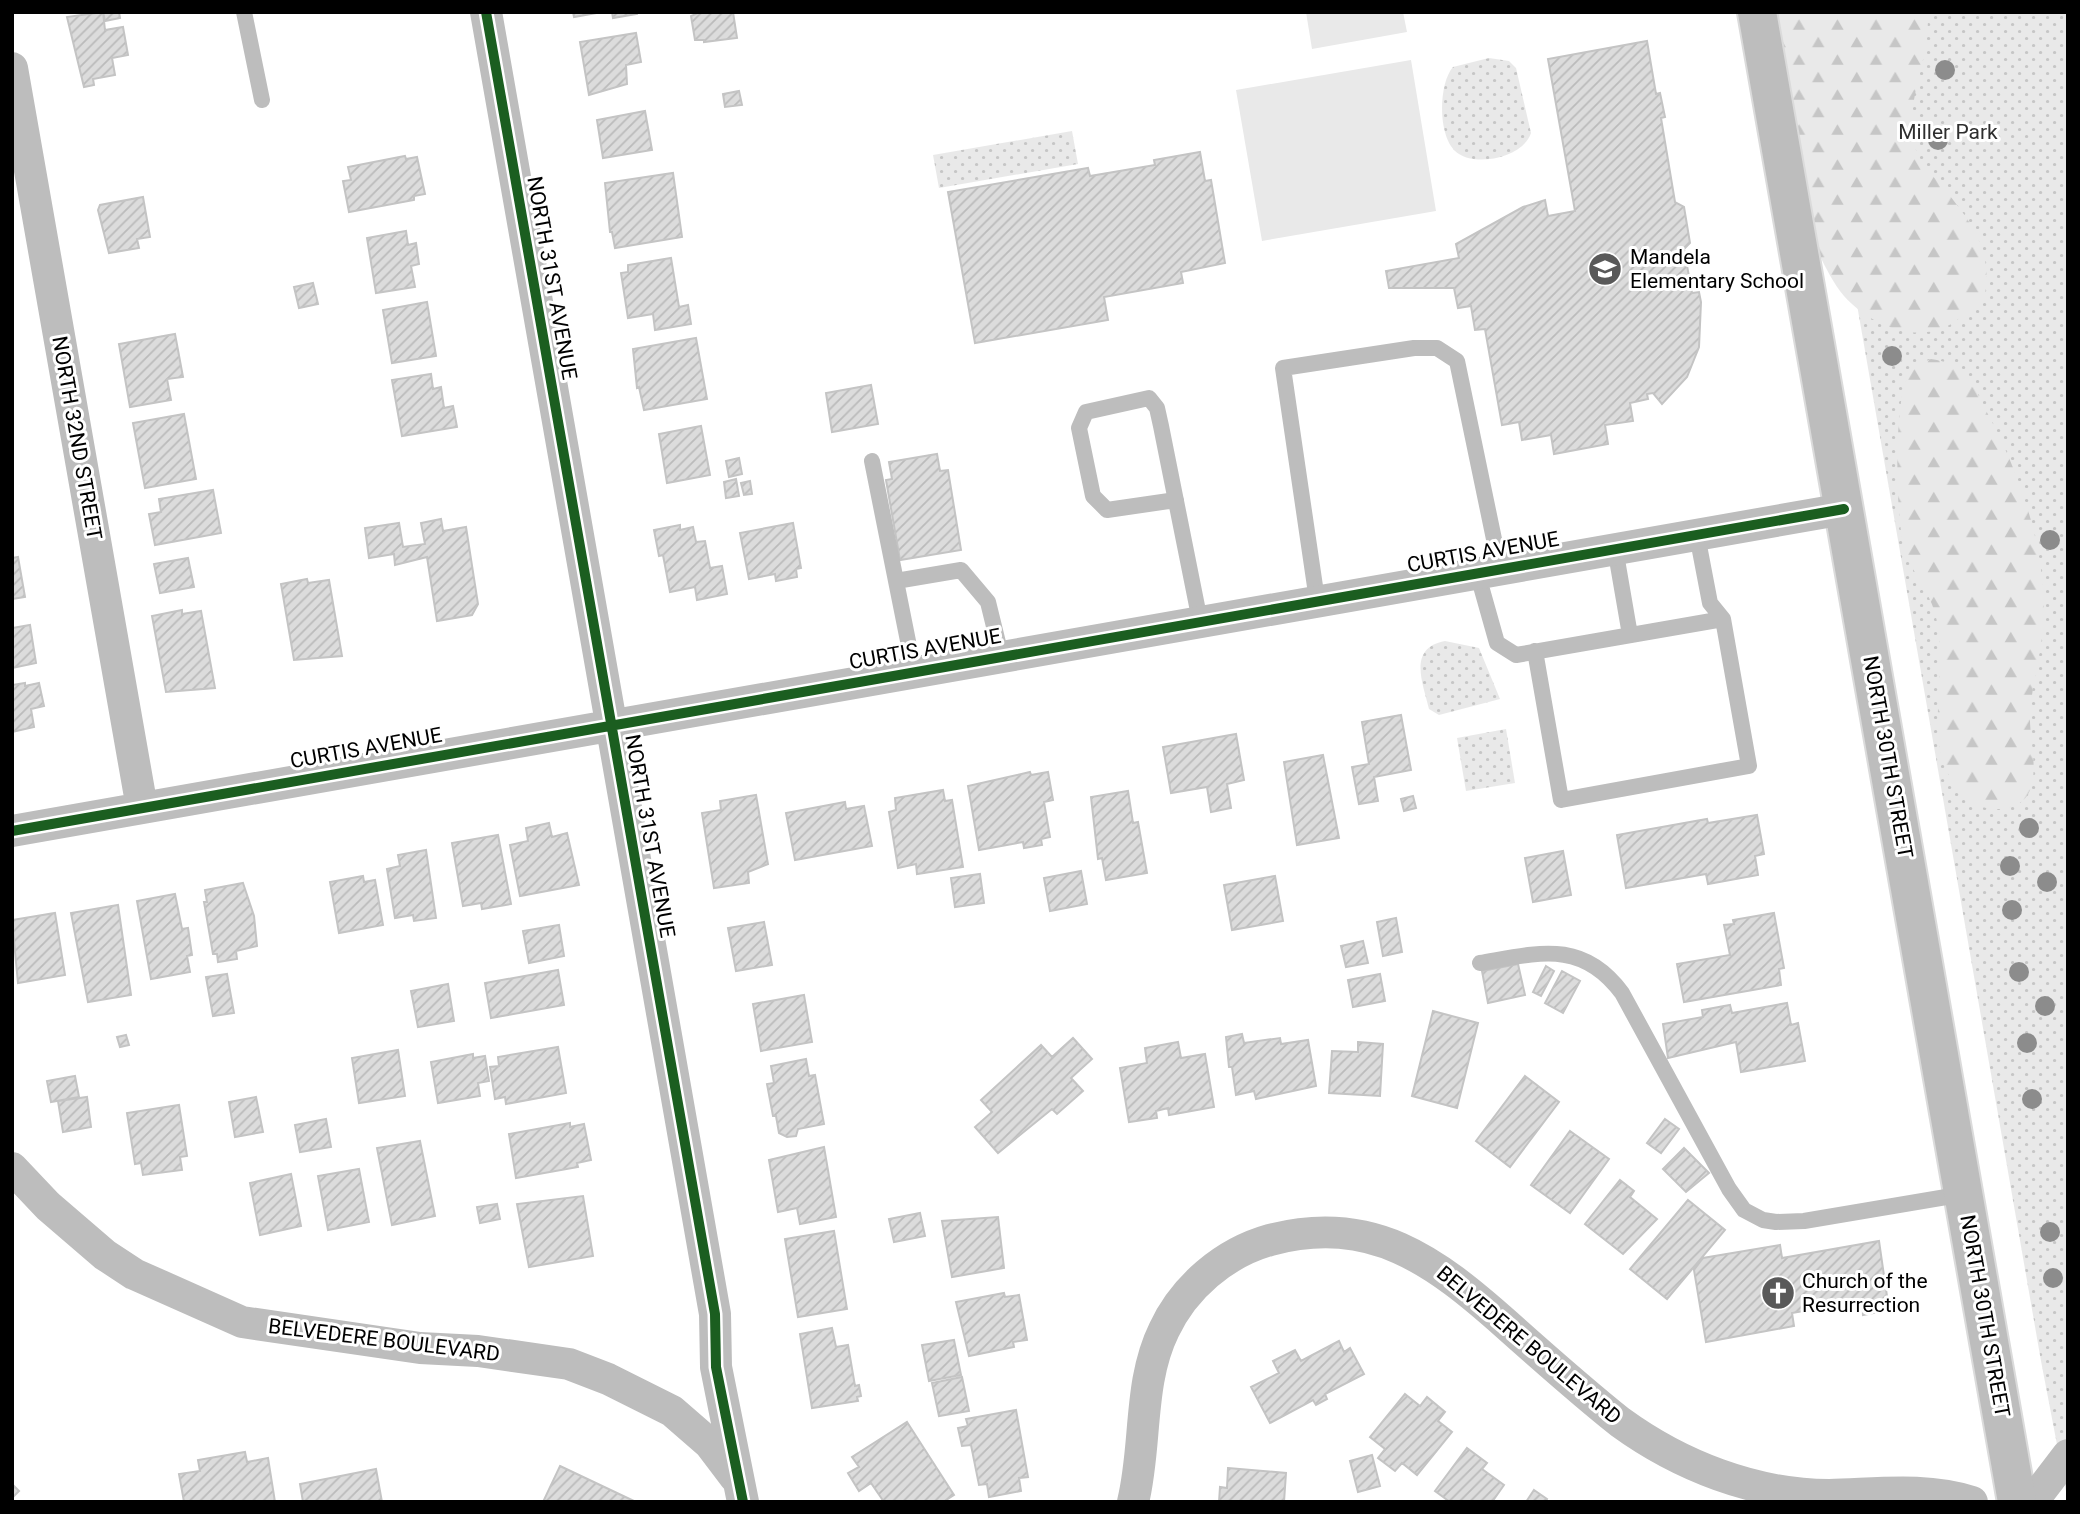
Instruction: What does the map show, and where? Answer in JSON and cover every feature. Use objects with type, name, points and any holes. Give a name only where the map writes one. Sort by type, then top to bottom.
[{"type":"highway","name":"NORTH 30TH STREET","points":[[1757,12],[2017,1502]]},
{"type":"street","name":"NORTH 31ST AVENUE","points":[[486,12],[715,1314],[716,1367],[746,1495]]},
{"type":"street","name":"NORTH 32ND STREET","points":[[12,68],[142,808]]},
{"type":"street","name":"CURTIS AVENUE","points":[[12,831],[1844,509]]},
{"type":"street","name":"BELVEDERE BOULEVARD","points":[[12,1168],[47,1206],[105,1255],[134,1274],[242,1322],[420,1348],[478,1351],[569,1364],[628,1388],[671,1411],[710,1444],[746,1495]]},
{"type":"street","name":"BELVEDERE BOULEVARD","points":[[1133,1502],[1139,1477],[1151,1365],[1164,1330],[1184,1298],[1215,1267],[1253,1245],[1291,1235],[1333,1233],[1389,1243],[1440,1268],[1619,1422],[1648,1442],[1701,1468],[1731,1479],[1801,1493],[1917,1492],[1972,1502]]},
{"type":"street","points":[[2032,1502],[2068,1455]]},
{"type":"lane","points":[[244,12],[262,100]]},
{"type":"lane","points":[[1317,600],[1283,368],[1414,348],[1437,348],[1457,361],[1497,643],[1516,655],[1723,619]]},
{"type":"lane","points":[[1176,500],[1107,510],[1093,496],[1079,428],[1086,412],[1149,398],[1157,408],[1176,500],[1200,621]]},
{"type":"lane","points":[[872,461],[914,671]]},
{"type":"lane","points":[[1535,652],[1561,800],[1749,766],[1723,619],[1710,603],[1697,534]]},
{"type":"lane","points":[[1615,548],[1630,635]]},
{"type":"lane","points":[[896,581],[961,570],[988,603],[1002,655]]},
{"type":"lane","points":[[1480,963],[1552,952],[1578,957],[1608,976],[1622,993],[1736,1201],[1754,1216],[1776,1222],[1804,1221],[1964,1194]]},
{"type":"green space","points":[[1306,12],[1403,12],[1407,32],[1312,49]]},
{"type":"green space","points":[[1772,12],[1927,12],[1926,46],[1912,115],[1916,150],[1923,164],[1969,222],[1982,248],[1987,278],[1985,294],[1955,322],[1930,332],[1916,333],[1889,327],[1853,305],[1830,276],[1812,239]]},
{"type":"green space","name":"Miller Park","points":[[1806,12],[2068,12],[2068,1502],[2041,1361]]},
{"type":"green space","points":[[1489,58],[1509,61],[1516,68],[1531,133],[1520,148],[1500,157],[1468,158],[1452,147],[1443,125],[1445,86],[1453,67]]},
{"type":"green space","points":[[1411,60],[1436,211],[1262,241],[1236,90]]},
{"type":"green space","points":[[1072,131],[1078,164],[939,188],[933,155]]},
{"type":"green space","points":[[1931,359],[1958,367],[1973,384],[2017,478],[2034,531],[2039,558],[2044,612],[2030,717],[2033,781],[2022,801],[2011,807],[1992,809],[1973,803],[1963,795],[1949,776],[1941,755],[1938,733],[1940,640],[1930,600],[1905,551],[1899,515],[1897,463],[1900,412],[1907,378],[1911,371]]},
{"type":"green space","points":[[1445,641],[1479,648],[1500,699],[1439,715],[1429,709],[1421,678],[1422,659],[1433,645]]},
{"type":"green space","points":[[1506,729],[1515,783],[1466,791],[1457,738]]},
{"type":"building","points":[[103,12],[119,12],[120,18],[105,21]]},
{"type":"building","points":[[103,12],[105,30],[123,27],[128,55],[112,58],[115,75],[93,79],[94,85],[84,87],[67,17]]},
{"type":"building","points":[[573,12],[602,12],[574,17]]},
{"type":"building","points":[[612,12],[637,12],[637,14],[613,18]]},
{"type":"building","points":[[700,12],[733,12],[737,38],[704,42],[695,40],[691,16]]},
{"type":"building","points":[[636,33],[641,62],[626,65],[627,84],[589,95],[580,42]]},
{"type":"building","points":[[1647,41],[1656,94],[1660,93],[1665,117],[1661,118],[1675,202],[1684,207],[1690,243],[1684,249],[1692,293],[1699,292],[1701,302],[1699,347],[1687,377],[1662,404],[1653,393],[1647,394],[1648,399],[1630,403],[1633,421],[1605,425],[1608,444],[1554,454],[1551,435],[1522,440],[1519,422],[1502,425],[1485,329],[1475,330],[1471,306],[1458,308],[1454,288],[1389,288],[1386,271],[1459,258],[1456,244],[1523,207],[1545,200],[1548,216],[1575,211],[1548,59]]},
{"type":"building","points":[[739,91],[742,105],[725,107],[723,94]]},
{"type":"building","points":[[645,111],[652,150],[603,158],[597,120]]},
{"type":"building","points":[[1200,152],[1205,181],[1211,180],[1225,263],[1181,272],[1183,283],[1104,297],[1108,320],[975,343],[948,192],[1088,168],[1090,176],[1155,165],[1154,160]]},
{"type":"building","points":[[405,156],[406,159],[417,157],[425,194],[414,196],[414,200],[349,212],[343,181],[351,180],[348,167]]},
{"type":"building","points":[[673,173],[682,237],[615,248],[610,232],[605,183]]},
{"type":"building","points":[[143,197],[150,237],[137,239],[139,248],[109,253],[98,210],[100,205]]},
{"type":"building","points":[[406,231],[408,245],[416,243],[419,264],[411,266],[415,287],[376,293],[367,238]]},
{"type":"building","points":[[671,258],[679,307],[688,305],[691,324],[655,330],[653,314],[628,318],[621,273],[628,272],[628,265]]},
{"type":"building","points":[[313,283],[318,304],[299,308],[294,287]]},
{"type":"building","points":[[427,302],[436,356],[392,363],[383,310]]},
{"type":"building","points":[[175,334],[183,377],[167,379],[171,400],[130,407],[119,344]]},
{"type":"building","points":[[696,338],[707,399],[644,410],[639,387],[637,388],[633,349]]},
{"type":"building","points":[[431,374],[433,389],[441,387],[444,408],[453,406],[457,427],[402,436],[392,380]]},
{"type":"building","points":[[871,385],[878,424],[832,432],[826,393]]},
{"type":"building","points":[[184,414],[196,479],[145,488],[133,423]]},
{"type":"building","points":[[701,426],[710,475],[667,483],[659,434]]},
{"type":"building","points":[[937,454],[940,471],[948,470],[961,550],[900,560],[886,480],[892,479],[889,462]]},
{"type":"building","points":[[739,458],[742,474],[729,477],[726,461]]},
{"type":"building","points":[[736,479],[739,496],[726,498],[724,482]]},
{"type":"building","points":[[750,481],[752,494],[744,495],[741,483]]},
{"type":"building","points":[[213,490],[221,533],[155,545],[149,514],[161,512],[159,499]]},
{"type":"building","points":[[441,519],[443,531],[466,527],[478,604],[472,615],[437,621],[427,557],[395,565],[394,554],[369,558],[365,528],[399,523],[403,547],[425,544],[421,523]]},
{"type":"building","points":[[793,523],[801,568],[796,569],[797,577],[776,581],[775,574],[749,579],[740,533]]},
{"type":"building","points":[[680,525],[680,530],[693,527],[696,542],[705,541],[710,568],[722,566],[727,594],[697,600],[695,587],[670,592],[663,555],[659,556],[654,530]]},
{"type":"building","points":[[18,557],[25,597],[12,599],[12,558]]},
{"type":"building","points":[[188,558],[194,587],[160,593],[154,564]]},
{"type":"building","points":[[307,579],[308,583],[329,580],[342,656],[294,660],[281,584]]},
{"type":"building","points":[[182,610],[182,614],[201,611],[215,688],[166,692],[152,616]]},
{"type":"building","points":[[30,625],[36,663],[12,668],[12,628]]},
{"type":"building","points":[[25,683],[25,686],[39,683],[44,706],[31,709],[34,727],[12,732],[12,685]]},
{"type":"building","points":[[1401,715],[1411,770],[1374,777],[1378,801],[1359,804],[1352,767],[1369,764],[1362,722]]},
{"type":"building","points":[[1236,734],[1244,780],[1227,784],[1231,808],[1211,812],[1207,787],[1171,793],[1163,747]]},
{"type":"building","points":[[1323,755],[1339,838],[1297,845],[1284,762]]},
{"type":"building","points":[[1030,772],[1031,775],[1048,772],[1053,800],[1044,802],[1050,837],[1041,839],[1042,845],[1024,848],[1023,842],[979,850],[968,786]]},
{"type":"building","points":[[943,790],[945,801],[952,800],[963,867],[917,874],[916,864],[898,868],[889,812],[896,810],[895,798]]},
{"type":"building","points":[[1128,791],[1133,823],[1138,822],[1147,873],[1106,880],[1102,858],[1098,859],[1091,797]]},
{"type":"building","points":[[756,795],[768,864],[748,872],[749,883],[714,888],[702,813],[721,810],[720,801]]},
{"type":"building","points":[[1413,796],[1416,808],[1404,811],[1401,799]]},
{"type":"building","points":[[845,802],[846,809],[864,806],[872,846],[795,860],[786,813]]},
{"type":"building","points":[[1757,815],[1764,854],[1755,856],[1758,875],[1708,884],[1706,874],[1626,888],[1617,835],[1707,819],[1708,823]]},
{"type":"building","points":[[549,823],[552,837],[567,833],[579,885],[520,896],[510,845],[528,841],[526,828]]},
{"type":"building","points":[[498,835],[511,904],[482,909],[481,903],[463,906],[452,843]]},
{"type":"building","points":[[426,850],[436,918],[414,921],[413,915],[395,918],[387,869],[400,866],[398,855]]},
{"type":"building","points":[[1563,851],[1571,895],[1533,902],[1525,858]]},
{"type":"building","points":[[1081,871],[1087,904],[1050,911],[1044,878]]},
{"type":"building","points":[[980,874],[984,903],[955,907],[951,878]]},
{"type":"building","points":[[363,876],[364,882],[375,880],[383,925],[339,933],[330,882]]},
{"type":"building","points":[[1275,876],[1283,921],[1232,930],[1224,885]]},
{"type":"building","points":[[243,883],[254,916],[257,946],[236,951],[237,959],[218,962],[217,954],[213,954],[204,902],[207,902],[205,890]]},
{"type":"building","points":[[175,894],[182,929],[188,928],[192,955],[187,956],[190,972],[151,979],[137,901]]},
{"type":"building","points":[[118,905],[131,995],[88,1002],[71,913]]},
{"type":"building","points":[[55,913],[65,975],[18,983],[12,920]]},
{"type":"building","points":[[1774,913],[1784,968],[1779,969],[1781,985],[1684,1002],[1677,964],[1730,955],[1724,925],[1734,924],[1733,920]]},
{"type":"building","points":[[1396,918],[1402,952],[1383,956],[1377,922]]},
{"type":"building","points":[[764,922],[772,965],[736,971],[728,928]]},
{"type":"building","points":[[559,925],[564,956],[529,963],[523,931]]},
{"type":"building","points":[[1363,941],[1368,963],[1346,967],[1341,946]]},
{"type":"building","points":[[1518,964],[1525,995],[1488,1003],[1482,971]]},
{"type":"building","points":[[1546,966],[1554,971],[1541,996],[1533,992]]},
{"type":"building","points":[[558,970],[564,1005],[491,1018],[485,983]]},
{"type":"building","points":[[1562,971],[1580,981],[1563,1013],[1545,1003]]},
{"type":"building","points":[[227,974],[234,1013],[213,1016],[206,977]]},
{"type":"building","points":[[1380,974],[1385,1001],[1353,1007],[1348,980]]},
{"type":"building","points":[[448,984],[454,1021],[418,1027],[411,991]]},
{"type":"building","points":[[804,995],[812,1042],[761,1051],[753,1004]]},
{"type":"building","points":[[1787,1003],[1791,1025],[1798,1023],[1805,1061],[1741,1072],[1736,1042],[1668,1058],[1663,1024],[1703,1017],[1702,1010],[1730,1005],[1732,1013]]},
{"type":"building","points":[[1433,1011],[1478,1023],[1457,1108],[1412,1096]]},
{"type":"building","points":[[1242,1034],[1244,1043],[1280,1038],[1281,1044],[1308,1040],[1316,1086],[1256,1099],[1254,1091],[1236,1095],[1232,1067],[1229,1067],[1226,1037]]},
{"type":"building","points":[[126,1035],[129,1045],[120,1047],[117,1037]]},
{"type":"building","points":[[1073,1038],[1092,1059],[1071,1078],[1083,1091],[1057,1114],[1052,1109],[998,1153],[975,1127],[992,1112],[981,1100],[1041,1045],[1052,1057]]},
{"type":"building","points":[[1178,1042],[1181,1058],[1205,1054],[1214,1107],[1169,1115],[1168,1108],[1156,1111],[1157,1118],[1129,1122],[1120,1068],[1147,1063],[1145,1048]]},
{"type":"building","points":[[1358,1042],[1383,1044],[1380,1096],[1329,1093],[1332,1051],[1358,1052]]},
{"type":"building","points":[[558,1047],[566,1093],[506,1104],[505,1097],[495,1099],[490,1067],[499,1066],[498,1057]]},
{"type":"building","points":[[398,1050],[405,1096],[359,1103],[352,1058]]},
{"type":"building","points":[[473,1054],[473,1058],[485,1056],[489,1081],[478,1083],[480,1096],[438,1103],[431,1062]]},
{"type":"building","points":[[806,1059],[809,1076],[815,1075],[824,1124],[798,1129],[796,1136],[787,1137],[779,1133],[776,1116],[773,1116],[767,1084],[774,1083],[771,1066]]},
{"type":"building","points":[[75,1076],[79,1097],[51,1102],[47,1081]]},
{"type":"building","points":[[1525,1076],[1559,1102],[1510,1167],[1476,1141]]},
{"type":"building","points":[[87,1097],[91,1127],[63,1132],[58,1101]]},
{"type":"building","points":[[256,1097],[263,1132],[235,1137],[229,1102]]},
{"type":"building","points":[[179,1105],[187,1156],[180,1157],[182,1170],[143,1175],[141,1163],[135,1164],[127,1113]]},
{"type":"building","points":[[326,1119],[331,1147],[300,1152],[295,1125]]},
{"type":"building","points":[[1665,1119],[1679,1129],[1661,1153],[1647,1143]]},
{"type":"building","points":[[570,1123],[570,1127],[584,1124],[591,1160],[577,1163],[578,1167],[516,1178],[509,1134]]},
{"type":"building","points":[[1570,1131],[1609,1159],[1570,1213],[1531,1185]]},
{"type":"building","points":[[420,1141],[435,1216],[392,1225],[377,1148]]},
{"type":"building","points":[[824,1147],[836,1217],[800,1224],[797,1208],[778,1212],[769,1160]]},
{"type":"building","points":[[1684,1148],[1709,1173],[1686,1192],[1663,1169]]},
{"type":"building","points":[[359,1169],[369,1222],[328,1230],[318,1176]]},
{"type":"building","points":[[291,1174],[301,1226],[260,1235],[250,1183]]},
{"type":"building","points":[[1620,1180],[1634,1191],[1630,1197],[1657,1219],[1623,1254],[1585,1224]]},
{"type":"building","points":[[583,1196],[593,1256],[529,1267],[517,1204]]},
{"type":"building","points":[[1688,1200],[1725,1230],[1667,1299],[1630,1269]]},
{"type":"building","points":[[497,1204],[500,1219],[480,1223],[477,1207]]},
{"type":"building","points":[[920,1213],[925,1236],[894,1242],[889,1219]]},
{"type":"building","points":[[998,1217],[1004,1268],[952,1277],[942,1221]]},
{"type":"building","points":[[834,1231],[847,1309],[798,1317],[785,1239]]},
{"type":"building","points":[[1879,1241],[1889,1310],[1863,1315],[1861,1301],[1792,1313],[1794,1326],[1706,1342],[1694,1270],[1703,1258],[1780,1245],[1782,1258]]},
{"type":"building","points":[[1004,1293],[1005,1297],[1019,1295],[1027,1340],[1013,1342],[1014,1347],[969,1356],[956,1302]]},
{"type":"building","points":[[832,1328],[836,1347],[848,1345],[855,1386],[859,1385],[861,1396],[857,1397],[858,1401],[812,1408],[800,1334]]},
{"type":"building","points":[[954,1340],[961,1375],[929,1381],[922,1345]]},
{"type":"building","points":[[1339,1341],[1344,1352],[1350,1348],[1364,1374],[1325,1394],[1327,1399],[1316,1405],[1313,1400],[1270,1423],[1251,1387],[1279,1373],[1273,1361],[1295,1350],[1301,1361]]},
{"type":"building","points":[[962,1377],[969,1411],[939,1416],[932,1383]]},
{"type":"building","points":[[1405,1394],[1420,1406],[1427,1397],[1445,1412],[1438,1421],[1452,1432],[1417,1475],[1402,1463],[1395,1471],[1378,1458],[1385,1449],[1370,1437]]},
{"type":"building","points":[[1016,1410],[1028,1477],[1019,1478],[1021,1491],[989,1497],[987,1484],[979,1485],[971,1445],[962,1446],[958,1428],[968,1426],[966,1419]]},
{"type":"building","points":[[907,1422],[954,1495],[943,1502],[884,1502],[871,1483],[859,1491],[848,1473],[859,1467],[852,1457]]},
{"type":"building","points":[[1467,1448],[1487,1463],[1482,1469],[1504,1485],[1492,1502],[1450,1502],[1435,1491]]},
{"type":"building","points":[[245,1452],[247,1462],[268,1458],[275,1502],[184,1502],[179,1474],[200,1471],[198,1460]]},
{"type":"building","points":[[1372,1455],[1380,1486],[1358,1492],[1350,1461]]},
{"type":"building","points":[[560,1466],[636,1502],[543,1502]]},
{"type":"building","points":[[1228,1468],[1286,1473],[1284,1502],[1219,1502],[1220,1487],[1227,1488]]},
{"type":"building","points":[[376,1469],[382,1502],[303,1502],[300,1484]]},
{"type":"building","points":[[12,1484],[19,1491],[12,1498]]},
{"type":"building","points":[[1534,1490],[1547,1499],[1545,1502],[1526,1502]]},
{"type":"cycle path","points":[[486,12],[715,1314],[716,1367],[743,1502]]},
{"type":"cycle path","points":[[12,831],[1844,509]]},
{"type":"place","name":"Mandela Elementary School","points":[[1605,269]]},
{"type":"place","name":"Church of the Resurrection","points":[[1778,1293]]}]
